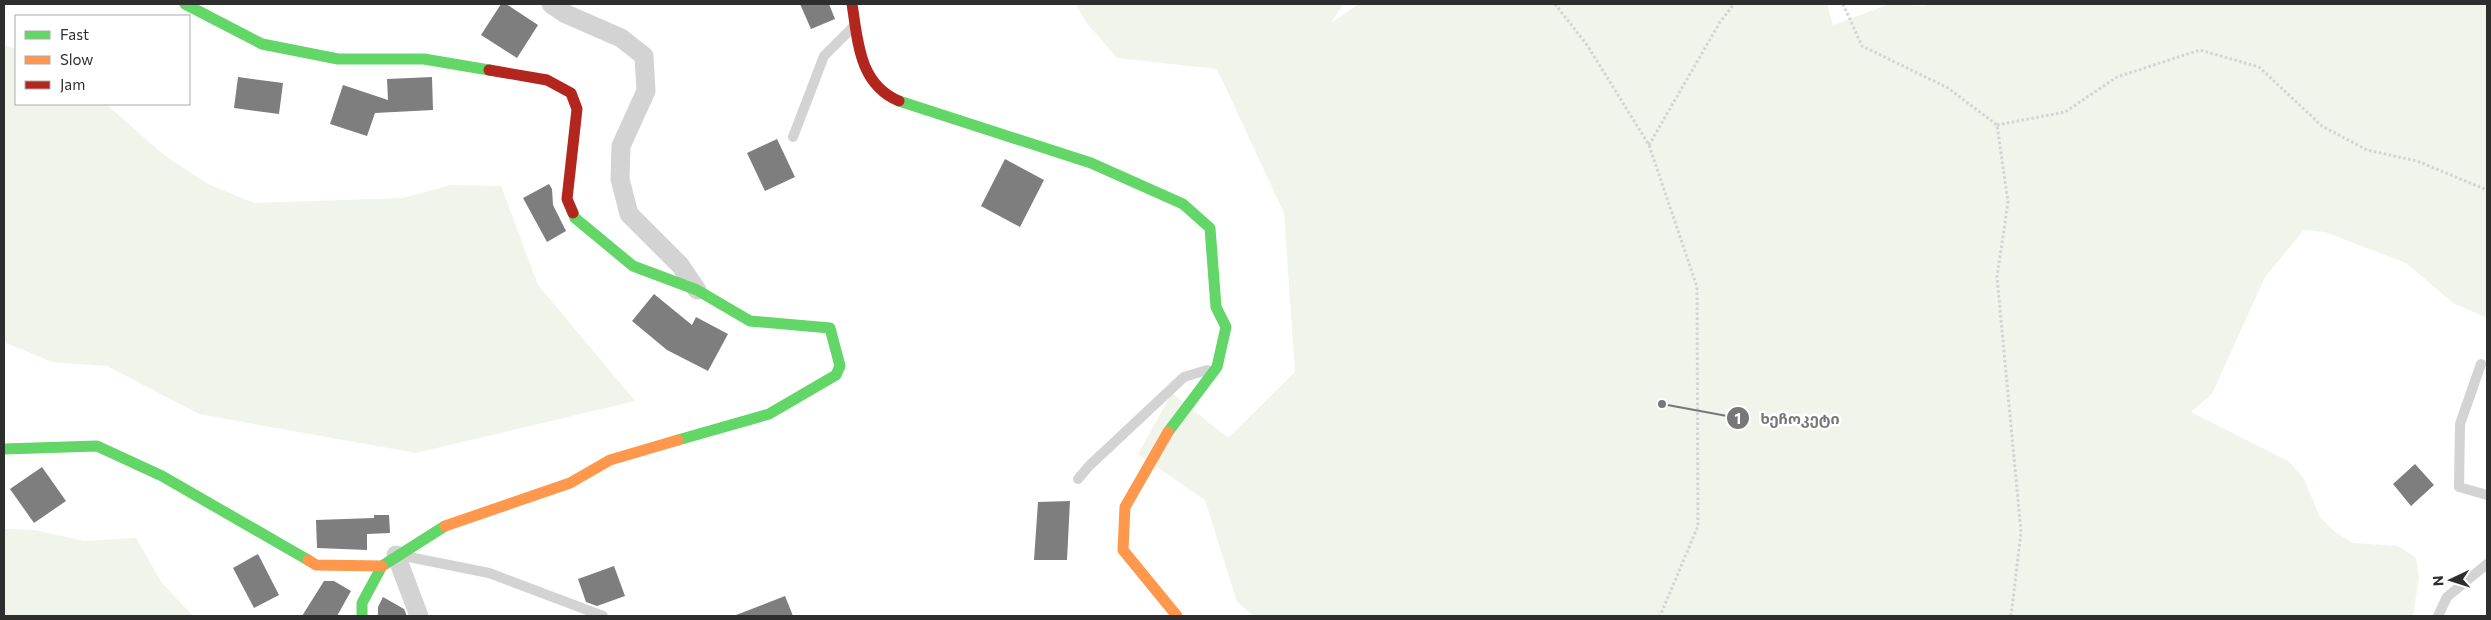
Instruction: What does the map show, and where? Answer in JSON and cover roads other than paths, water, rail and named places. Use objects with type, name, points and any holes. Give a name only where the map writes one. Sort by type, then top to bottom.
[{"type":"street","points":[[186,4],[197,12],[262,44],[338,59],[424,59],[547,80],[571,93],[577,109],[567,199],[575,218],[633,266],[697,290],[750,321],[830,328],[840,366],[836,375],[769,414],[610,460],[570,482],[441,527],[389,560],[362,603],[362,616]]},
{"type":"street","points":[[551,4],[566,14],[621,38],[644,56],[646,91],[621,146],[620,179],[629,214],[680,265],[697,290]]},
{"type":"street","points":[[852,4],[860,58],[872,82],[896,100],[1091,163],[1183,204],[1210,228],[1216,307],[1226,327],[1217,367],[1161,442],[1125,507],[1123,550],[1177,616]]},
{"type":"street","points":[[4,449],[97,446],[162,476],[316,565],[389,560]]},
{"type":"street","points":[[389,560],[419,616]]},
{"type":"lane","points":[[793,137],[824,56],[855,25]]},
{"type":"lane","points":[[2481,364],[2460,424],[2459,487],[2487,495]]},
{"type":"lane","points":[[1078,479],[1089,466],[1184,378],[1217,367]]},
{"type":"lane","points":[[389,560],[489,573],[603,616]]},
{"type":"lane","points":[[2438,616],[2447,597],[2487,564]]},
{"type":"place","name":"ხეჩოკეტი","points":[[1662,404]]}]
